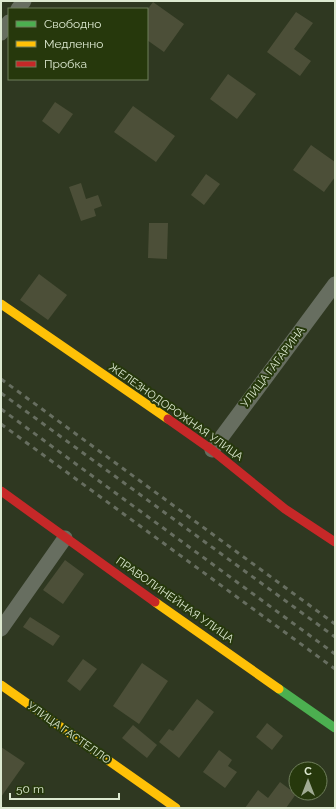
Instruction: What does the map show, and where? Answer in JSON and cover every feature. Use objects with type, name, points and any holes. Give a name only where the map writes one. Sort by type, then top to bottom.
[{"type":"street","points":[[1,33],[8,23]]},
{"type":"street","name":"УЛИЦА ГАГАРИНА","points":[[212,450],[335,284]]},
{"type":"street","name":"ЖЕЛЕЗНОДОРОЖНАЯ УЛИЦА","points":[[1,304],[212,450],[285,509],[335,542]]},
{"type":"street","name":"ПРАВОЛИНЕЙНАЯ УЛИЦА","points":[[1,491],[65,538],[335,728]]},
{"type":"street","points":[[1,629],[65,538]]},
{"type":"street","name":"УЛИЦА ГАСТЕЛЛО","points":[[1,685],[176,808]]},
{"type":"building","points":[[153,2],[184,24],[164,52],[148,41],[148,9]]},
{"type":"building","points":[[296,12],[313,23],[294,49],[311,61],[300,76],[267,52]]},
{"type":"building","points":[[228,74],[256,94],[237,119],[210,99]]},
{"type":"building","points":[[55,102],[73,114],[59,134],[42,121]]},
{"type":"building","points":[[133,106],[175,136],[156,162],[114,132]]},
{"type":"building","points":[[311,145],[335,162],[335,177],[324,192],[293,170]]},
{"type":"building","points":[[206,174],[220,184],[204,205],[191,195]]},
{"type":"building","points":[[81,183],[86,199],[98,195],[102,206],[94,209],[96,216],[81,221],[69,187]]},
{"type":"building","points":[[149,223],[168,223],[167,259],[148,258]]},
{"type":"building","points":[[39,274],[67,295],[48,320],[20,300]]},
{"type":"building","points":[[65,560],[84,574],[63,604],[43,590]]},
{"type":"building","points":[[30,617],[60,636],[53,646],[23,627]]},
{"type":"building","points":[[83,659],[97,669],[80,691],[67,681]]},
{"type":"building","points":[[142,663],[168,681],[139,724],[113,706]]},
{"type":"building","points":[[197,699],[214,712],[179,758],[159,742],[169,729],[173,731]]},
{"type":"building","points":[[267,723],[283,736],[272,750],[256,737]]},
{"type":"building","points":[[133,725],[157,745],[147,758],[122,738]]},
{"type":"building","points":[[1,747],[25,763],[1,797]]},
{"type":"building","points":[[219,750],[232,760],[228,766],[237,772],[225,788],[203,772]]},
{"type":"building","points":[[280,782],[288,788],[288,801],[291,801],[286,808],[245,808],[258,790],[268,798]]},
{"type":"railway","points":[[1,379],[335,624]]},
{"type":"railway","points":[[1,393],[335,637]]},
{"type":"railway","points":[[1,409],[335,654]]},
{"type":"railway","points":[[1,424],[335,669]]},
{"type":"traffic: fast","points":[[279,689],[335,728]]},
{"type":"traffic: slow","points":[[1,304],[168,419]]},
{"type":"traffic: slow","points":[[155,602],[279,689]]},
{"type":"traffic: slow","points":[[1,685],[176,808]]},
{"type":"traffic: jam","points":[[168,419],[212,450],[285,509],[335,542]]},
{"type":"traffic: jam","points":[[1,491],[155,602]]}]
